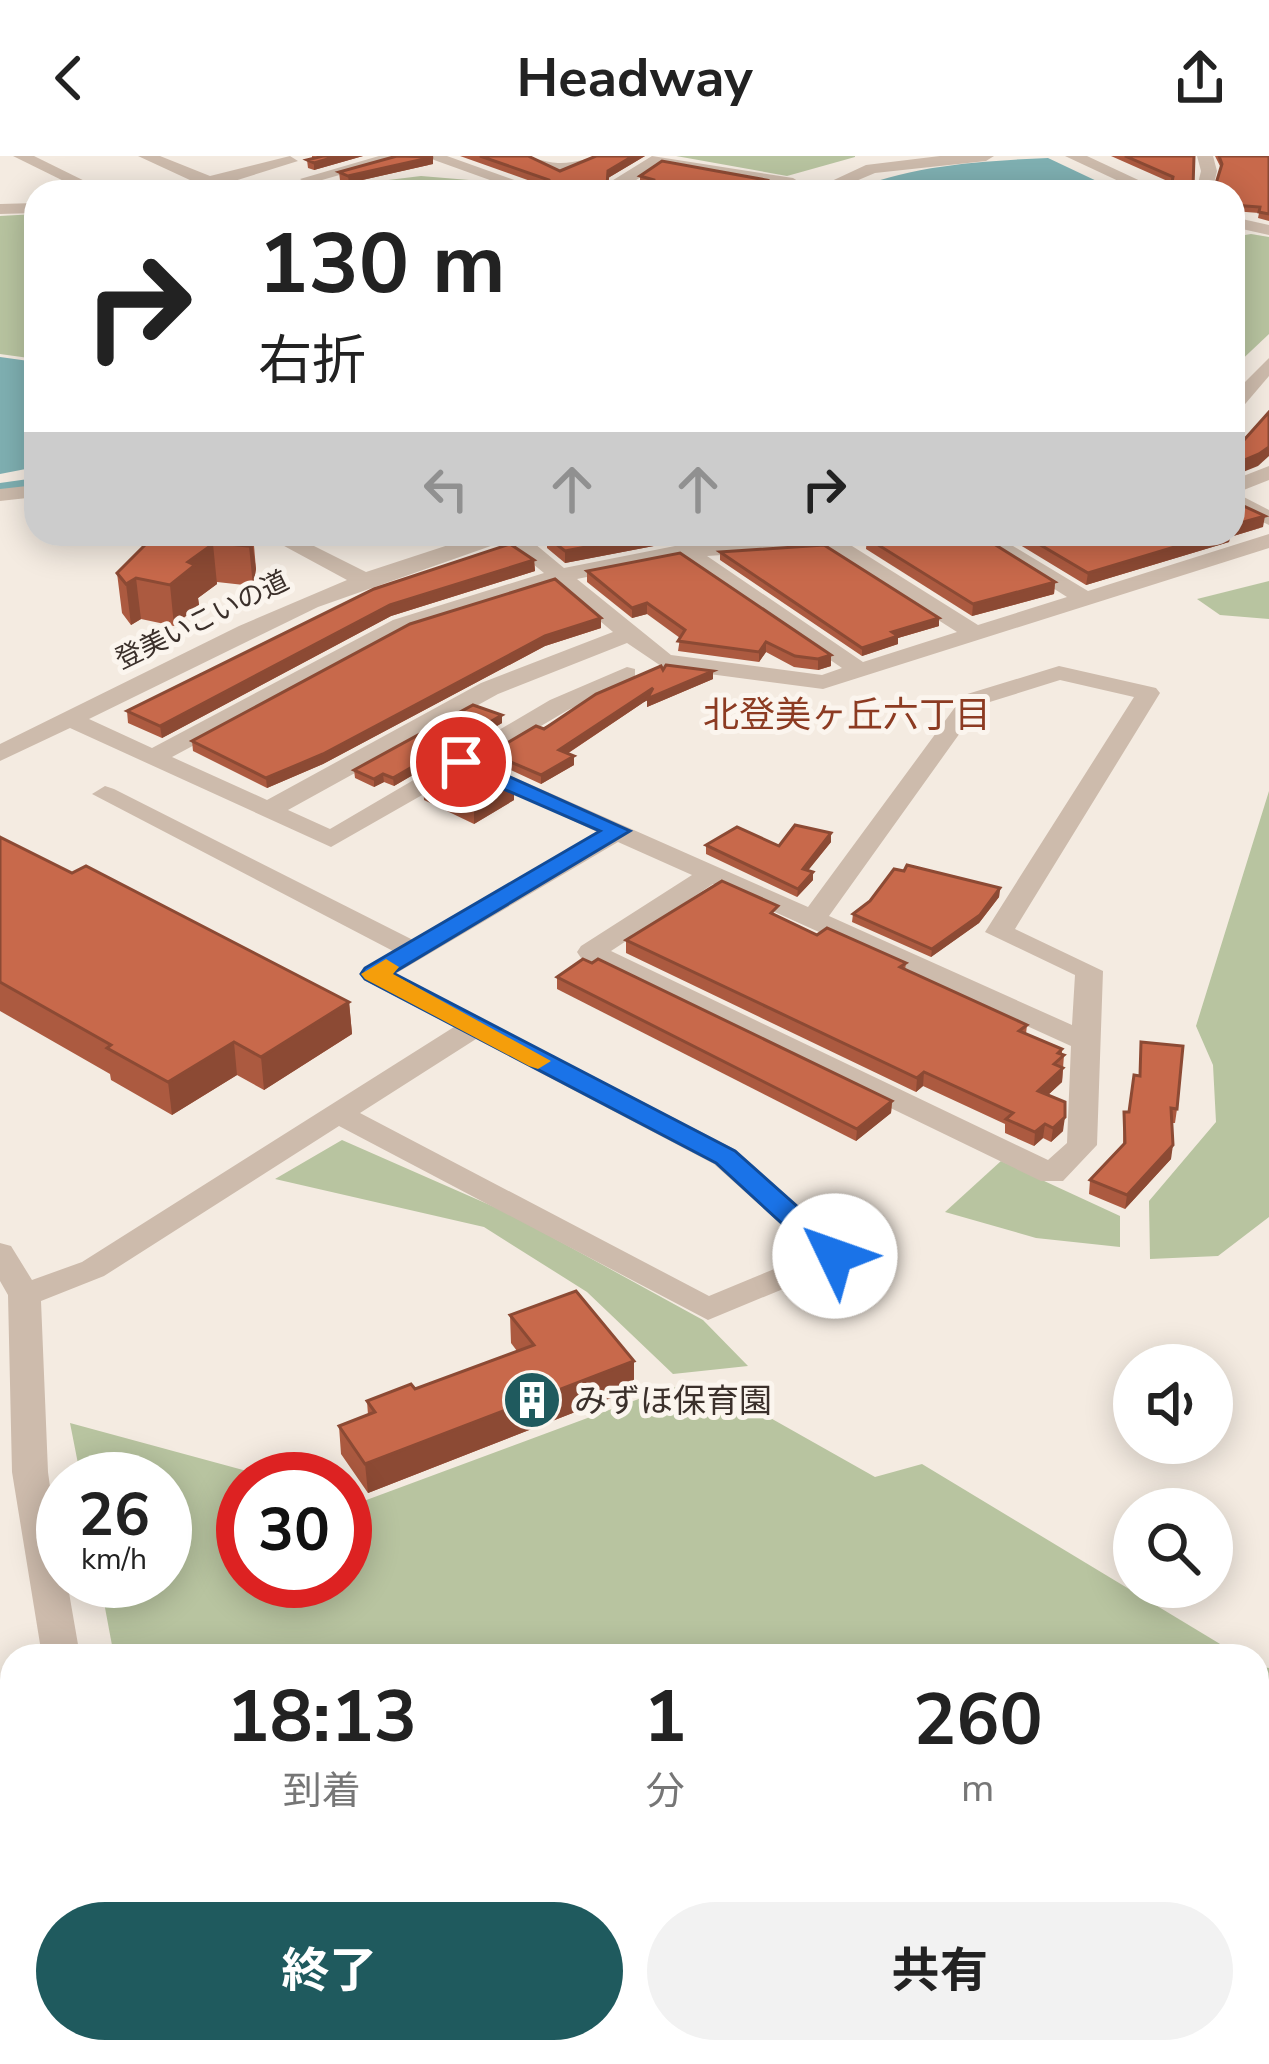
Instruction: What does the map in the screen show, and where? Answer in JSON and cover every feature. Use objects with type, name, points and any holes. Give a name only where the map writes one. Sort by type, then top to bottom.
[{"type":"street","points":[[21,156],[73,180]]},
{"type":"street","points":[[146,156],[200,180]]},
{"type":"street","points":[[213,180],[290,161],[277,156]]},
{"type":"street","points":[[308,178],[398,156]]},
{"type":"street","points":[[431,156],[504,180]]},
{"type":"street","points":[[523,156],[559,169],[603,156]]},
{"type":"street","points":[[812,180],[859,156],[910,156]]},
{"type":"street","points":[[844,180],[872,168],[986,156]]},
{"type":"street","points":[[1073,156],[1128,180]]},
{"type":"street","points":[[625,180],[658,159],[776,180]]},
{"type":"street","points":[[1245,392],[1269,364]]},
{"type":"street","points":[[522,546],[664,661],[823,682],[1269,542]]},
{"type":"street","points":[[297,546],[362,579]]},
{"type":"street","name":"登美いこいの道","points":[[0,754],[362,579],[468,546]]},
{"type":"street","points":[[152,758],[400,625],[558,576],[686,551],[751,546]]},
{"type":"street","points":[[837,546],[976,634]]},
{"type":"street","points":[[998,546],[1086,599]]},
{"type":"street","points":[[686,551],[860,670]]},
{"type":"street","points":[[269,810],[503,680],[630,634]]},
{"type":"street","points":[[711,874],[591,952],[1052,1174],[1082,1145],[1089,971],[1000,932],[1148,693],[1058,673],[972,700],[813,919]]},
{"type":"street","points":[[69,719],[331,839],[560,705],[627,674]]},
{"type":"street","points":[[461,762],[1086,1042]]},
{"type":"street","points":[[106,794],[414,951]]},
{"type":"street","points":[[340,1114],[708,1309],[835,1256],[725,1157],[374,974],[618,831]]},
{"type":"street","points":[[24,1295],[93,1269],[474,1027]]},
{"type":"street","points":[[0,1253],[24,1295],[30,1472],[59,1644]]},
{"type":"green space","points":[[676,156],[855,156],[855,157],[787,176]]},
{"type":"green space","points":[[421,176],[469,180],[388,180]]},
{"type":"green space","points":[[24,215],[24,357],[0,354],[0,216]]},
{"type":"green space","points":[[1245,235],[1269,237],[1269,334],[1245,357]]},
{"type":"green space","points":[[1269,581],[1269,619],[1220,615],[1197,599]]},
{"type":"green space","points":[[1269,791],[1269,1217],[1218,1256],[1150,1259],[1149,1201],[1216,1122],[1213,1065],[1196,1026]]},
{"type":"green space","points":[[342,1140],[508,1213],[703,1320],[748,1366],[673,1374],[587,1292],[484,1227],[275,1179]]},
{"type":"green space","points":[[1001,1161],[1120,1216],[1120,1247],[1036,1238],[945,1212]]},
{"type":"green space","points":[[671,1387],[721,1390],[875,1477],[922,1464],[1113,1579],[1113,1608],[1160,1608],[1220,1644],[112,1644],[105,1608],[192,1608],[192,1456],[216,1463],[216,1608],[372,1608],[372,1498]]},
{"type":"green space","points":[[70,1423],[177,1452],[76,1452]]},
{"type":"water","points":[[1048,158],[1095,180],[883,180],[972,163]]},
{"type":"water","points":[[0,357],[24,360],[24,469],[0,474]]},
{"type":"building","points":[[338,156],[314,163],[307,160]]},
{"type":"building","points":[[397,156],[433,157],[348,176],[339,172]]},
{"type":"building","points":[[480,156],[528,156],[560,171],[596,156],[633,156],[608,171],[607,180],[549,180]]},
{"type":"building","points":[[1125,156],[1194,156],[1193,180],[1173,177]]},
{"type":"building","points":[[1219,156],[1269,156],[1269,214],[1259,212],[1260,207],[1245,206],[1245,180],[1217,180],[1222,164]]},
{"type":"building","points":[[662,161],[766,180],[640,176]]},
{"type":"building","points":[[1269,412],[1269,447],[1245,460],[1245,439]]},
{"type":"building","points":[[1245,507],[1265,516],[1245,522]]},
{"type":"building","points":[[144,546],[210,546],[188,562],[195,565],[170,585],[136,578],[126,584],[117,573]]},
{"type":"building","points":[[504,546],[513,546],[534,560],[390,605],[160,726],[127,711],[374,589]]},
{"type":"building","points":[[826,546],[939,618],[892,632],[898,636],[862,648],[720,552]]},
{"type":"building","points":[[880,546],[997,546],[1055,582],[973,604]]},
{"type":"building","points":[[1042,546],[1178,546],[1088,573]]},
{"type":"building","points":[[680,553],[831,655],[818,659],[795,656],[766,642],[759,652],[678,641],[685,630],[647,603],[632,608],[587,571]]},
{"type":"building","points":[[555,579],[601,618],[545,636],[323,754],[266,778],[192,741],[410,624]]},
{"type":"building","points":[[666,665],[713,671],[647,699],[653,688],[559,750],[574,756],[541,775],[490,753],[536,726],[544,729],[596,694]]},
{"type":"building","points":[[473,705],[502,715],[393,778],[383,774],[374,779],[354,770]]},
{"type":"building","points":[[463,760],[514,783],[474,807],[423,783]]},
{"type":"building","points":[[795,825],[831,833],[803,869],[813,872],[798,889],[706,845],[737,827],[779,846]]},
{"type":"building","points":[[0,837],[72,873],[86,866],[349,1002],[261,1057],[234,1042],[168,1082],[0,982]]},
{"type":"building","points":[[907,865],[1000,888],[980,915],[932,949],[853,914],[870,901],[894,869],[904,871]]},
{"type":"building","points":[[722,881],[778,906],[771,913],[817,935],[827,928],[906,963],[900,967],[1027,1025],[1019,1031],[1062,1049],[1058,1053],[1064,1055],[1054,1064],[1063,1068],[1038,1091],[1065,1102],[1065,1117],[1053,1128],[1045,1124],[1035,1132],[1006,1119],[1013,1113],[924,1072],[917,1078],[626,940]]},
{"type":"building","points":[[583,959],[592,963],[598,959],[892,1101],[857,1129],[557,977]]},
{"type":"building","points":[[1141,1042],[1183,1046],[1177,1109],[1171,1108],[1173,1145],[1127,1195],[1090,1180],[1125,1143],[1124,1112],[1129,1112],[1134,1075],[1140,1076]]},
{"type":"building","points":[[576,1291],[634,1361],[372,1461],[372,1452],[357,1452],[339,1426],[375,1412],[367,1401],[411,1384],[415,1389],[534,1345],[510,1315]]},
{"type":"waterway","points":[[0,487],[24,484]]},
{"type":"slow traffic","points":[[386,967],[374,974],[538,1061]]},
{"type":"place","name":"みずほ保育園","points":[[532,1400]]},
{"type":"district","name":"北登美ヶ丘六丁目","points":[[847,714]]},
{"type":"route","points":[[461,762],[618,831],[374,974],[725,1157],[835,1256]]}]
